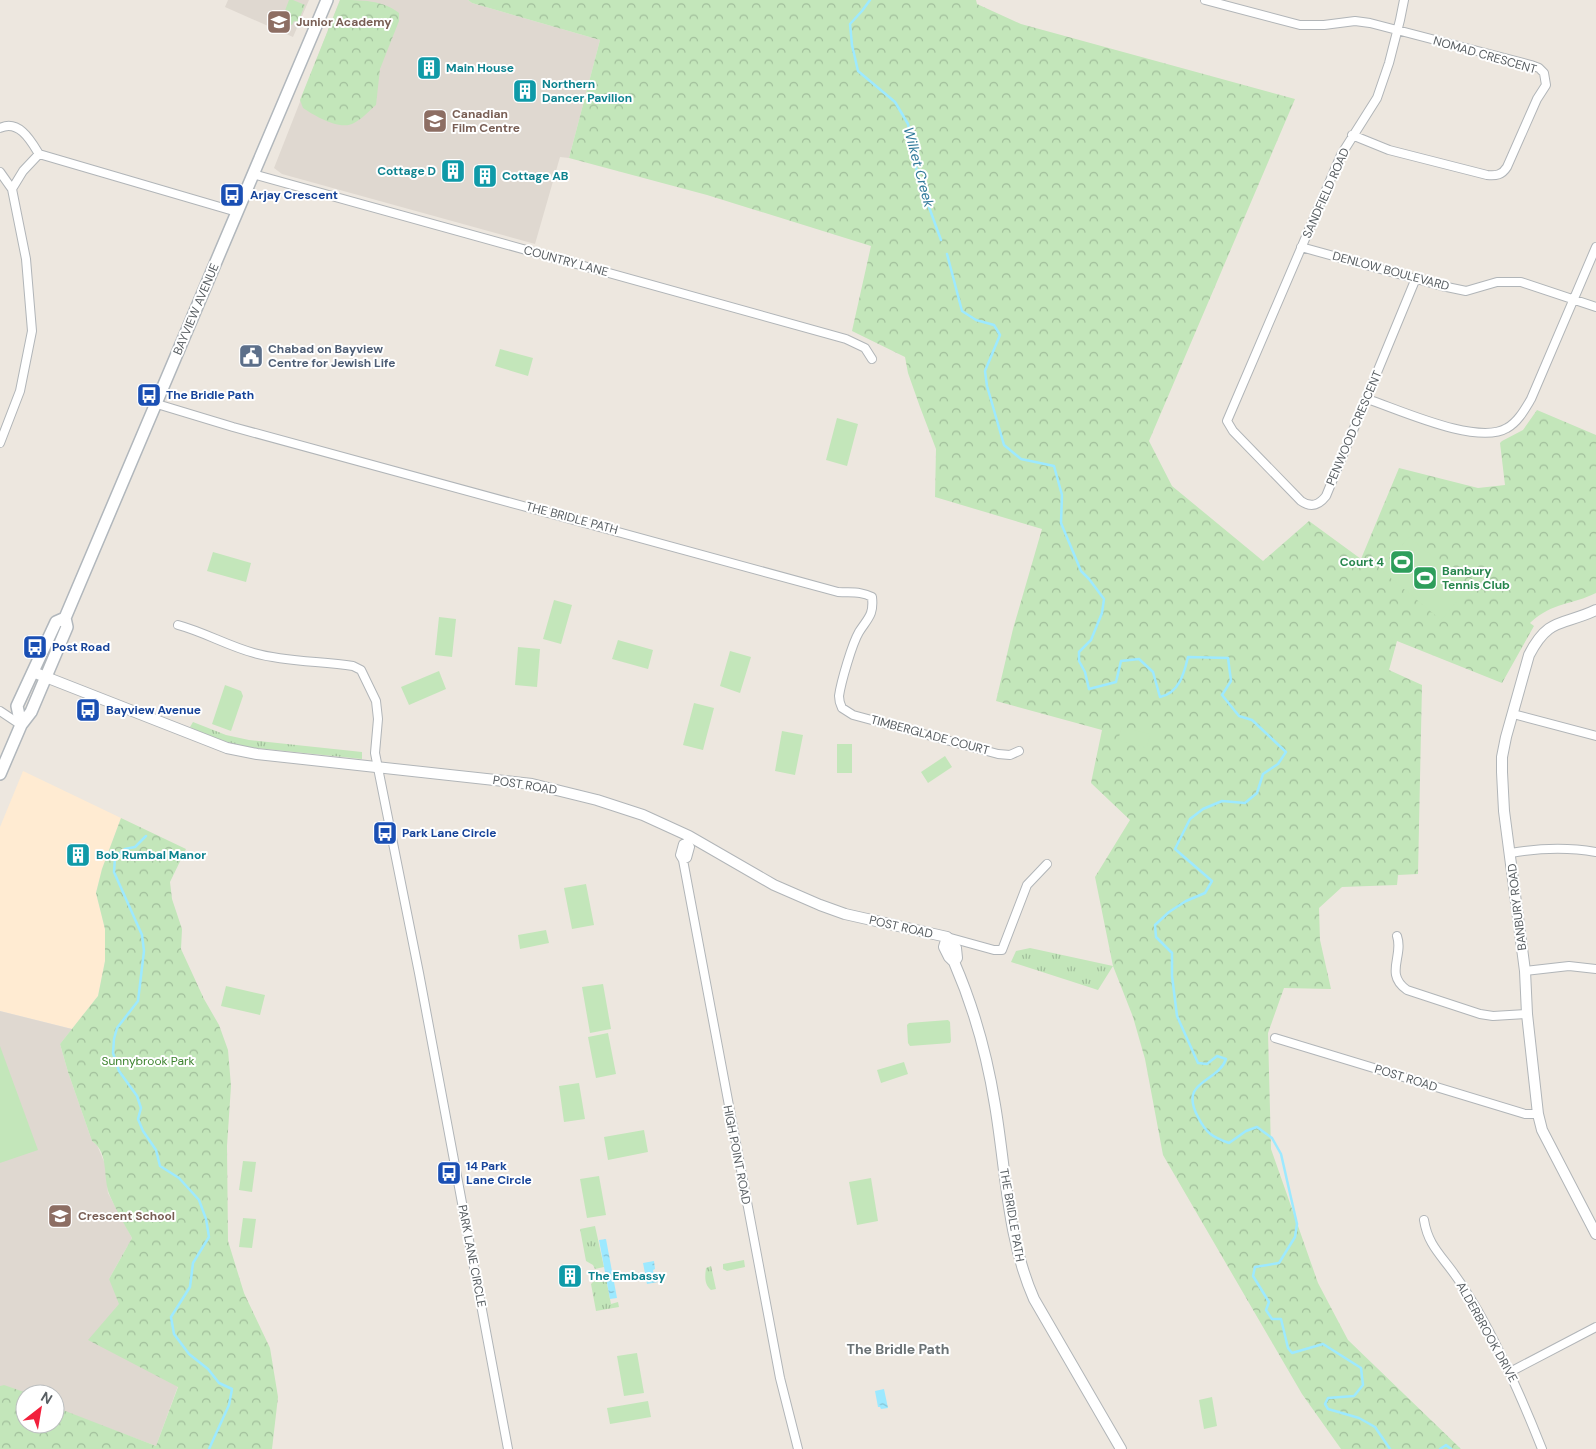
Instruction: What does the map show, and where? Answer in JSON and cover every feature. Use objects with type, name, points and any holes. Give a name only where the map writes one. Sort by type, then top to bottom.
[{"type":"main road","name":"BAYVIEW AVENUE","points":[[0,774],[21,725],[31,712],[46,677],[67,627],[65,618],[327,0]]},
{"type":"main road","name":"BAYVIEW AVENUE","points":[[21,725],[17,706],[56,622],[65,618]]},
{"type":"street","points":[[1205,0],[1300,25],[1324,25],[1355,21],[1398,31]]},
{"type":"street","name":"SANDFIELD ROAD","points":[[1301,247],[1341,155],[1377,98],[1398,31],[1404,0]]},
{"type":"street","name":"NOMAD CRESCENT","points":[[1352,135],[1389,150],[1496,176],[1504,172],[1507,167],[1537,99],[1546,85],[1544,73],[1539,68],[1398,31]]},
{"type":"street","points":[[0,128],[5,125],[16,128],[27,135],[39,154],[237,212]]},
{"type":"street","points":[[12,189],[23,171],[39,154]]},
{"type":"street","points":[[0,172],[12,189],[26,259],[32,331],[20,392],[0,443]]},
{"type":"street","name":"COUNTRY LANE","points":[[253,174],[846,339],[865,348],[872,359]]},
{"type":"street","name":"DENLOW BOULEVARD","points":[[1301,247],[1466,291],[1497,282],[1521,282],[1596,307]]},
{"type":"street","name":"PENWOOD CRESCENT","points":[[1301,247],[1227,421],[1229,426],[1301,502],[1307,505],[1321,502],[1326,496],[1416,278]]},
{"type":"street","points":[[1367,399],[1406,415],[1482,434],[1495,433],[1508,428],[1524,412],[1531,398],[1596,247]]},
{"type":"street","name":"THE BRIDLE PATH","points":[[157,404],[233,427],[838,592],[852,594],[861,592],[872,597],[873,608],[870,618],[859,633],[850,654],[839,697],[842,708]]},
{"type":"street","name":"BANBURY ROAD","points":[[1596,610],[1558,623],[1544,632],[1529,655],[1504,750],[1502,772],[1504,811],[1525,971],[1527,1014],[1538,1114],[1542,1130],[1596,1234]]},
{"type":"street","name":"PARK LANE CIRCLE","points":[[178,625],[193,629],[252,653],[271,657],[353,666],[361,670],[376,701],[378,719],[375,750],[508,1449]]},
{"type":"street","name":"POST ROAD","points":[[33,672],[227,748],[257,754],[532,784],[597,800],[643,815],[774,885],[820,906],[845,914],[994,950],[1002,950],[1027,885],[1047,864]]},
{"type":"street","name":"TIMBERGLADE COURT","points":[[842,708],[853,714],[998,754],[1010,754],[1019,751]]},
{"type":"street","points":[[0,711],[21,725]]},
{"type":"street","points":[[1513,714],[1596,736]]},
{"type":"street","name":"HIGH POINT ROAD","points":[[688,839],[683,844],[680,855],[683,860],[780,1378],[798,1449]]},
{"type":"street","points":[[1511,853],[1576,848],[1596,852]]},
{"type":"street","points":[[1398,936],[1399,949],[1396,960],[1396,977],[1401,986],[1407,990],[1480,1014],[1493,1016],[1527,1014]]},
{"type":"street","name":"THE BRIDLE PATH","points":[[947,938],[956,948],[957,958],[954,962],[978,1026],[989,1068],[1015,1242],[1025,1279],[1034,1299],[1121,1449]]},
{"type":"street","points":[[1525,971],[1569,966],[1596,969]]},
{"type":"street","name":"POST ROAD","points":[[1275,1038],[1525,1114],[1538,1114]]},
{"type":"street","name":"ALDERBROOK DRIVE","points":[[1424,1220],[1431,1244],[1456,1276],[1477,1310],[1510,1372],[1542,1449]]},
{"type":"street","points":[[1510,1372],[1596,1327]]},
{"type":"shaded area","name":"Junior Academy","points":[[228,0],[309,0],[293,37],[225,7]]},
{"type":"shaded area","name":"Canadian Film Centre","points":[[340,0],[468,0],[472,3],[600,40],[569,158],[560,157],[535,244],[282,174],[274,168]]},
{"type":"shaded area","points":[[23,771],[121,818],[102,869],[96,893],[105,929],[105,961],[98,996],[72,1029],[0,1011],[0,827]]},
{"type":"shaded area","name":"Crescent School","points":[[0,1011],[72,1029],[60,1044],[68,1072],[92,1141],[97,1145],[105,1164],[108,1193],[132,1238],[109,1279],[178,1386],[156,1446],[65,1412],[65,1384],[15,1384],[15,1389],[0,1386]]},
{"type":"green space","points":[[289,0],[305,5],[298,22],[294,21],[292,25],[281,21]]},
{"type":"green space","points":[[340,0],[379,3],[399,13],[399,21],[380,69],[376,105],[360,119],[348,125],[335,124],[321,118],[303,108],[300,100]]},
{"type":"green space","points":[[468,0],[976,0],[977,4],[1021,24],[1295,99],[1149,441],[1172,486],[1263,561],[1309,521],[1361,559],[1399,468],[1478,488],[1505,485],[1500,443],[1523,430],[1537,410],[1596,435],[1596,593],[1555,607],[1531,622],[1534,626],[1502,683],[1397,641],[1389,670],[1422,685],[1418,874],[1398,875],[1397,885],[1342,887],[1319,908],[1320,940],[1331,989],[1284,988],[1268,1033],[1271,1149],[1318,1283],[1348,1340],[1461,1449],[1341,1449],[1302,1394],[1163,1155],[1145,1059],[1133,1017],[1113,966],[1095,877],[1130,820],[1091,783],[1102,730],[996,701],[1013,629],[1042,529],[935,497],[936,449],[908,373],[905,357],[852,331],[871,246],[707,195],[569,158],[600,40],[472,3]]},
{"type":"green space","points":[[500,349],[533,358],[528,376],[495,366]]},
{"type":"green space","points":[[837,418],[858,424],[847,466],[826,460]]},
{"type":"green space","name":"Banbury Tennis Club","points":[[1409,537],[1469,587],[1441,620],[1381,570]]},
{"type":"green space","points":[[213,552],[251,563],[246,582],[207,571]]},
{"type":"green space","points":[[554,600],[572,605],[561,644],[543,639]]},
{"type":"green space","points":[[439,617],[456,619],[452,657],[435,655]]},
{"type":"green space","points":[[618,640],[653,650],[648,669],[612,659]]},
{"type":"green space","points":[[518,647],[540,649],[537,687],[515,685]]},
{"type":"green space","points":[[730,651],[751,657],[740,693],[720,686]]},
{"type":"green space","points":[[439,671],[446,689],[409,705],[401,687]]},
{"type":"green space","points":[[225,685],[241,691],[243,696],[231,731],[212,724]]},
{"type":"green space","points":[[694,703],[714,708],[703,750],[683,745]]},
{"type":"green space","points":[[193,722],[226,735],[249,740],[362,752],[362,759],[247,747],[211,738],[190,727]]},
{"type":"green space","points":[[1122,727],[1150,734],[1147,748],[1118,740]]},
{"type":"green space","points":[[782,731],[803,735],[795,775],[775,771]]},
{"type":"green space","points":[[837,744],[852,744],[852,773],[837,773]]},
{"type":"green space","points":[[945,756],[952,767],[928,783],[921,772]]},
{"type":"green space","name":"Sunnybrook Park","points":[[121,818],[186,849],[170,882],[172,899],[182,929],[181,949],[204,999],[219,1025],[228,1050],[231,1086],[227,1146],[228,1241],[244,1293],[270,1348],[278,1397],[272,1449],[0,1449],[0,1386],[4,1385],[15,1389],[15,1434],[65,1434],[65,1411],[156,1446],[178,1387],[88,1340],[119,1304],[109,1279],[132,1238],[110,1196],[103,1159],[98,1146],[92,1141],[60,1044],[98,996],[105,961],[105,929],[96,893],[102,869]]},
{"type":"green space","points":[[586,884],[594,925],[572,929],[564,888]]},
{"type":"green space","points":[[546,930],[549,943],[520,949],[518,935]]},
{"type":"green space","points":[[1030,948],[1113,966],[1098,990],[1011,962],[1016,951]]},
{"type":"green space","points":[[603,984],[611,1029],[590,1033],[582,987]]},
{"type":"green space","points":[[226,986],[265,995],[260,1015],[221,1006]]},
{"type":"green space","points":[[948,1020],[950,1022],[950,1043],[910,1046],[908,1043],[907,1025],[909,1023]]},
{"type":"green space","points":[[608,1033],[616,1074],[596,1078],[588,1037]]},
{"type":"green space","points":[[0,1046],[38,1150],[0,1163]]},
{"type":"green space","points":[[904,1062],[908,1074],[881,1083],[877,1070]]},
{"type":"green space","points":[[579,1083],[585,1119],[564,1122],[559,1086]]},
{"type":"green space","points":[[644,1130],[648,1152],[608,1160],[604,1137]]},
{"type":"green space","points":[[243,1161],[256,1162],[252,1192],[239,1190]]},
{"type":"green space","points":[[599,1176],[606,1215],[587,1218],[580,1179]]},
{"type":"green space","points":[[871,1178],[878,1221],[857,1225],[849,1182]]},
{"type":"green space","points":[[243,1218],[256,1219],[252,1248],[239,1247]]},
{"type":"green space","points":[[595,1226],[604,1267],[595,1269],[593,1265],[586,1261],[580,1229]]},
{"type":"green space","points":[[744,1260],[745,1267],[727,1271],[723,1269],[723,1264]]},
{"type":"green space","points":[[711,1266],[716,1289],[711,1290],[706,1283],[705,1277],[706,1268]]},
{"type":"green space","points":[[605,1273],[611,1304],[618,1302],[619,1307],[596,1311],[591,1284],[595,1280],[596,1274]]},
{"type":"green space","points":[[637,1353],[644,1393],[624,1396],[617,1356]]},
{"type":"green space","points":[[1212,1397],[1217,1426],[1204,1429],[1199,1400]]},
{"type":"green space","points":[[648,1401],[651,1417],[610,1424],[607,1408]]},
{"type":"water","points":[[606,1239],[617,1298],[610,1299],[599,1240]]},
{"type":"water","points":[[654,1261],[655,1269],[653,1270],[658,1282],[647,1284],[643,1263]]},
{"type":"water","points":[[884,1389],[888,1408],[881,1409],[878,1407],[875,1391]]},
{"type":"waterway","name":"Wilket Creek","points":[[870,0],[850,24],[852,45],[858,71],[895,102],[908,124],[918,177],[941,240]]},
{"type":"waterway","name":"Wilket Creek","points":[[947,254],[962,311],[976,320],[994,325],[1000,335],[985,371],[987,386],[1004,445],[1021,459],[1054,466],[1062,495],[1061,523],[1081,571],[1104,599],[1102,613],[1091,640],[1079,652],[1079,661],[1085,672],[1089,689],[1116,682],[1121,661],[1139,659],[1153,672],[1160,697],[1172,691],[1180,682],[1188,657],[1228,658],[1231,681],[1222,695],[1239,716],[1252,720],[1286,752],[1278,764],[1263,774],[1257,793],[1245,803],[1222,801],[1203,809],[1190,819],[1175,849],[1212,881],[1205,893],[1186,901],[1169,912],[1155,925],[1156,937],[1172,953],[1172,976],[1177,1016],[1198,1063],[1207,1064],[1217,1056],[1226,1059],[1222,1067],[1196,1089],[1193,1096],[1193,1105],[1198,1117],[1210,1134],[1229,1143],[1246,1131],[1257,1127],[1272,1138],[1281,1154],[1297,1224],[1295,1237],[1279,1263],[1255,1267],[1253,1276],[1269,1302],[1266,1310],[1272,1319],[1281,1319],[1288,1348],[1292,1353],[1323,1344],[1361,1368],[1363,1385],[1354,1396],[1328,1398],[1325,1404],[1328,1409],[1359,1418],[1375,1427],[1390,1449]]},
{"type":"waterway","points":[[146,836],[135,847],[125,849],[115,857],[114,872],[142,935],[144,951],[138,1001],[117,1028],[113,1053],[119,1071],[137,1096],[141,1108],[138,1119],[143,1131],[156,1150],[160,1166],[179,1178],[199,1200],[206,1219],[209,1237],[193,1263],[190,1287],[171,1317],[174,1334],[189,1354],[208,1369],[219,1383],[232,1389],[229,1405],[209,1449]]},
{"type":"waterway","name":"Wilket Creek","points":[[1440,1449],[1446,1445],[1451,1449]]},
{"type":"place","name":"Junior Academy","points":[[279,22]]},
{"type":"place","name":"Main House","points":[[429,68]]},
{"type":"place","name":"Northern Dancer Pavilion","points":[[525,91]]},
{"type":"place","name":"Canadian Film Centre","points":[[435,121]]},
{"type":"place","name":"Cottage D","points":[[453,171]]},
{"type":"place","name":"Cottage AB","points":[[485,176]]},
{"type":"place","name":"Arjay Crescent","points":[[232,195]]},
{"type":"place","name":"Chabad on Bayview Centre for Jewish Life","points":[[251,356]]},
{"type":"place","name":"The Bridle Path","points":[[149,395]]},
{"type":"place","name":"Court 4","points":[[1402,562]]},
{"type":"place","name":"Banbury Tennis Club","points":[[1425,578]]},
{"type":"place","name":"Post Road","points":[[35,647]]},
{"type":"place","name":"Bayview Avenue","points":[[88,710]]},
{"type":"place","name":"Park Lane Circle","points":[[385,833]]},
{"type":"place","name":"Bob Rumbal Manor","points":[[78,855]]},
{"type":"place","name":"14 Park Lane Circle","points":[[449,1173]]},
{"type":"place","name":"Crescent School","points":[[60,1216]]},
{"type":"place","name":"The Embassy","points":[[570,1276]]},
{"type":"district","name":"The Bridle Path","points":[[898,1349]]}]
